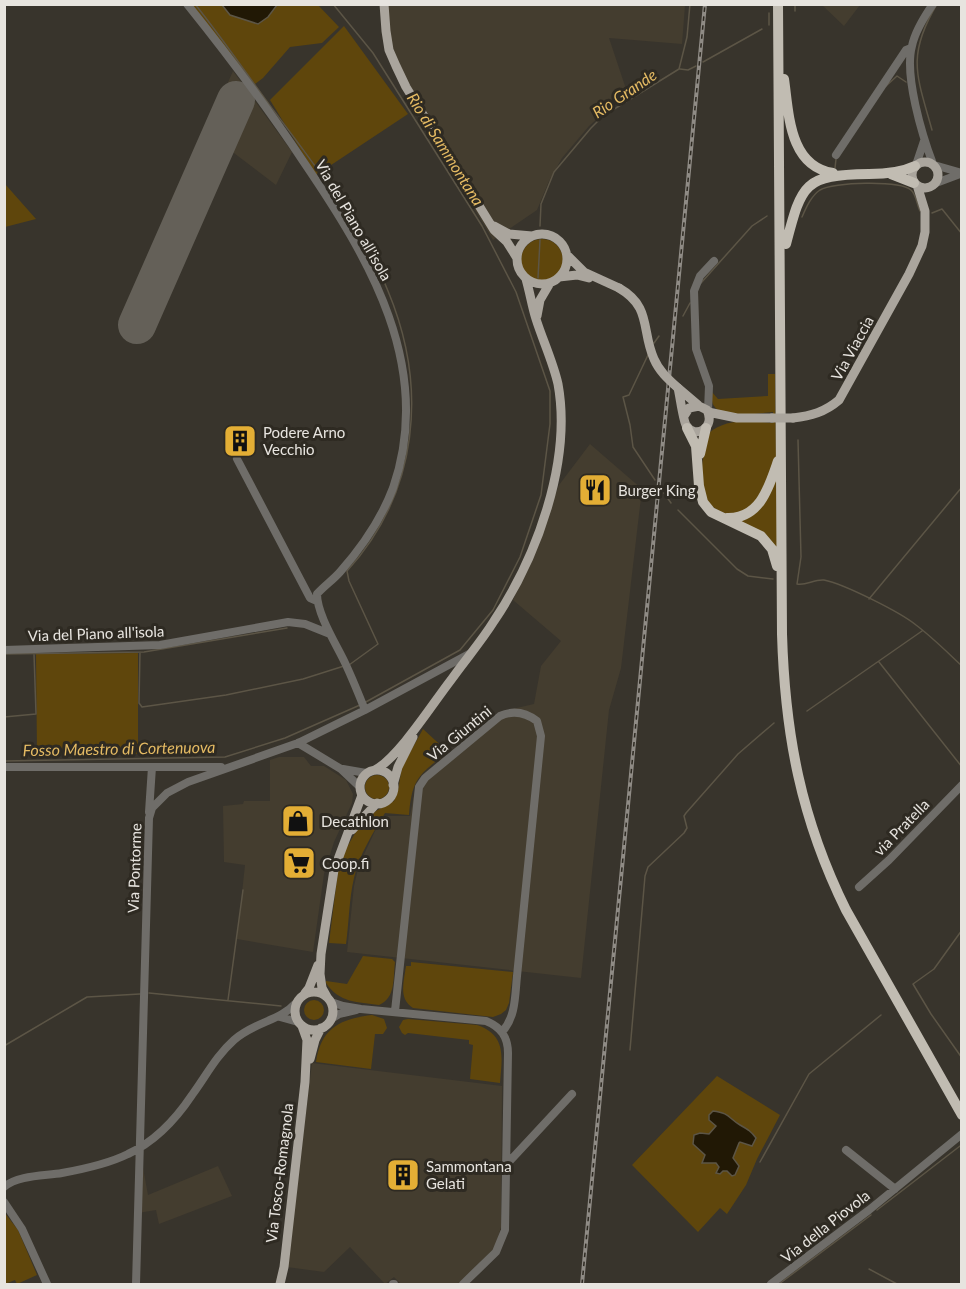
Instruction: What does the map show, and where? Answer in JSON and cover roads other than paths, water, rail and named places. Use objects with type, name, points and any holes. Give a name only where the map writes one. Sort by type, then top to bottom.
[{"type":"highway","points":[[778,4],[784,697],[795,766],[814,836],[832,881],[846,910],[962,1115]]},
{"type":"highway","points":[[784,4],[790,672],[794,720],[801,763],[817,822],[842,886],[869,939],[962,1101]]},
{"type":"highway","points":[[784,79],[793,134],[802,154],[816,168],[839,174]]},
{"type":"highway","points":[[786,244],[796,208],[806,191],[822,178],[839,174],[888,174],[915,165]]},
{"type":"highway","points":[[888,174],[915,184]]},
{"type":"highway","points":[[687,428],[696,446],[700,493],[703,502],[711,512],[757,532],[769,544],[776,558],[782,596]]},
{"type":"highway","points":[[698,469],[706,428]]},
{"type":"highway","points":[[724,518],[740,517],[757,507],[770,484],[781,452]]},
{"type":"main road","points":[[331,1019],[333,1013],[329,999],[321,984],[321,954],[334,870],[348,834],[361,791],[361,781],[389,759],[495,620],[517,582],[536,537],[551,494],[560,443],[560,401],[554,369],[537,322],[526,279],[520,272],[517,258],[509,245],[491,224],[406,87],[389,50],[384,4]]},
{"type":"main road","points":[[925,161],[933,164],[938,173],[925,211],[912,175],[915,165],[925,161]]},
{"type":"main road","points":[[915,184],[926,188],[935,184]]},
{"type":"main road","name":"Via Viaccia","points":[[737,418],[810,416],[834,404],[843,394],[919,253],[924,240],[925,211]]},
{"type":"main road","points":[[491,224],[509,234],[532,236],[544,234],[556,238],[563,245],[567,255],[567,264],[559,277],[550,283],[540,300],[537,322]]},
{"type":"main road","points":[[517,258],[520,246],[532,236]]},
{"type":"main road","points":[[567,255],[584,272],[630,295],[641,310],[646,322],[653,358],[660,371],[708,412],[737,418]]},
{"type":"main road","points":[[559,277],[577,275],[600,280]]},
{"type":"main road","points":[[526,279],[539,284],[550,283]]},
{"type":"main road","points":[[678,388],[684,423],[687,428],[696,432],[737,418]]},
{"type":"main road","points":[[684,416],[689,408],[698,405]]},
{"type":"main road","points":[[706,428],[710,420],[708,412]]},
{"type":"main road","points":[[348,834],[378,803],[387,799],[393,790],[398,767],[420,721]]},
{"type":"main road","points":[[371,772],[388,775],[393,785]]},
{"type":"main road","points":[[361,791],[367,801],[378,803]]},
{"type":"main road","points":[[296,1003],[313,978],[321,954]]},
{"type":"main road","points":[[304,994],[316,991],[329,999]]},
{"type":"main road","name":"Via Tosco-Romagnola","points":[[282,1284],[305,1082],[307,1040],[294,1013],[296,1003]]},
{"type":"main road","name":"Via Tosco-Romagnola","points":[[305,1082],[315,1040],[321,1028],[331,1019]]},
{"type":"main road","points":[[300,1024],[311,1030],[321,1028]]},
{"type":"street","name":"Via del Piano all'isola","points":[[187,4],[245,79],[322,188],[371,270],[400,352],[405,392],[405,436],[400,466],[393,488],[367,539],[338,575],[317,594],[317,601]]},
{"type":"street","points":[[933,4],[911,48],[911,79],[924,139],[933,164],[962,173]]},
{"type":"street","points":[[836,155],[906,50],[911,48]]},
{"type":"street","points":[[915,165],[924,139]]},
{"type":"street","points":[[935,184],[962,173]]},
{"type":"street","points":[[708,412],[707,379],[696,349],[694,291],[700,276],[714,261]]},
{"type":"street","points":[[698,405],[709,393]]},
{"type":"street","points":[[237,459],[310,598],[317,601],[364,706]]},
{"type":"street","name":"Via del Piano all'isola","points":[[4,650],[160,645],[288,622],[305,624],[330,634]]},
{"type":"street","name":"Via Pontorme","points":[[136,1284],[149,818],[152,808],[167,793],[188,782],[297,743],[364,706],[470,654]]},
{"type":"street","name":"Via Giuntini","points":[[395,1011],[419,787],[425,778],[500,716],[508,713],[523,713],[537,721],[541,736],[513,1005],[510,1020],[502,1032]]},
{"type":"street","points":[[297,743],[341,769],[361,791]]},
{"type":"street","points":[[4,767],[228,767]]},
{"type":"street","points":[[149,818],[152,767]]},
{"type":"street","points":[[341,769],[371,772]]},
{"type":"street","name":"via Pratella","points":[[859,887],[889,860],[962,785]]},
{"type":"street","points":[[329,999],[343,1006],[361,1009],[486,1021],[502,1032],[508,1047],[506,1214],[501,1242],[491,1258],[463,1284]]},
{"type":"street","points":[[4,1187],[19,1180],[88,1168],[122,1157],[140,1148],[160,1132],[182,1109],[225,1048],[251,1027],[278,1017],[289,1011],[296,1003]]},
{"type":"street","points":[[331,1019],[339,1014],[361,1009]]},
{"type":"street","points":[[278,1017],[290,1018],[300,1024]]},
{"type":"street","points":[[506,1165],[572,1094]]},
{"type":"street","points":[[139,1123],[145,1133],[160,1132]]},
{"type":"street","name":"Via della Piovola","points":[[771,1284],[896,1189],[962,1134]]},
{"type":"street","name":"Via della Piovola","points":[[846,1150],[896,1189]]},
{"type":"street","points":[[4,1178],[19,1180]]},
{"type":"street","points":[[4,1202],[22,1229],[47,1284]]},
{"type":"waterway","points":[[195,4],[320,172],[351,219],[377,267],[401,327],[409,364],[412,401],[410,437],[402,473],[389,507],[371,540],[347,571],[349,581],[378,644],[349,665]]},
{"type":"waterway","name":"Fosso Maestro di Cortenuova","points":[[333,4],[373,53],[482,226],[516,292],[550,391],[550,424],[541,495],[520,557],[493,610],[460,650],[364,703]]},
{"type":"waterway","name":"Rio Grande","points":[[540,226],[541,204],[554,172],[591,128],[603,116],[679,69],[687,37],[690,4]]},
{"type":"waterway","points":[[795,4],[795,11]]},
{"type":"waterway","points":[[932,130],[917,66],[921,38],[937,4]]},
{"type":"waterway","points":[[769,13],[769,25]]},
{"type":"waterway","points":[[703,62],[762,29]]},
{"type":"waterway","points":[[680,69],[688,70],[696,66]]},
{"type":"waterway","points":[[886,86],[897,76],[906,82]]},
{"type":"waterway","points":[[835,168],[836,159]]},
{"type":"waterway","points":[[802,217],[811,199],[820,190],[851,184],[880,183],[904,187],[913,192],[920,211]]},
{"type":"waterway","points":[[932,213],[942,209],[962,234]]},
{"type":"waterway","points":[[701,283],[752,226],[767,216]]},
{"type":"waterway","name":"Rio Grande","points":[[538,278],[540,240]]},
{"type":"waterway","points":[[683,316],[690,303]]},
{"type":"waterway","points":[[654,343],[659,336]]},
{"type":"waterway","points":[[648,355],[629,395],[623,397],[633,447],[655,480]]},
{"type":"waterway","points":[[798,440],[801,557],[797,584],[824,580],[872,599],[916,625],[962,666]]},
{"type":"waterway","points":[[869,599],[962,487]]},
{"type":"waterway","points":[[664,493],[671,503]]},
{"type":"waterway","points":[[678,510],[737,569],[748,576],[773,579]]},
{"type":"waterway","points":[[4,654],[144,652],[287,628]]},
{"type":"waterway","points":[[807,711],[922,631]]},
{"type":"waterway","points":[[140,652],[139,703],[142,707],[226,695],[303,679],[344,666]]},
{"type":"waterway","points":[[4,717],[36,714],[34,654]]},
{"type":"waterway","points":[[879,662],[962,767]]},
{"type":"waterway","name":"Fosso Maestro di Cortenuova","points":[[4,761],[225,757],[285,738],[360,705]]},
{"type":"waterway","points":[[630,1050],[645,876],[648,867],[684,833],[687,828],[684,816],[686,813],[738,754],[774,723]]},
{"type":"waterway","points":[[228,1000],[243,890]]},
{"type":"waterway","points":[[962,930],[934,969],[913,984],[962,1058]]},
{"type":"waterway","points":[[149,993],[281,1006]]},
{"type":"waterway","points":[[4,1046],[87,997],[140,994]]},
{"type":"waterway","points":[[760,1162],[809,1074],[881,1015]]},
{"type":"waterway","points":[[877,1210],[960,1146]]},
{"type":"waterway","points":[[779,1284],[871,1215]]},
{"type":"waterway","points":[[869,1269],[897,1284]]},
{"type":"railway","points":[[582,1284],[705,4]]},
{"type":"place","name":"Podere Arno Vecchio","points":[[240,441]]},
{"type":"place","name":"Burger King","points":[[595,490]]},
{"type":"place","name":"Decathlon","points":[[298,821]]},
{"type":"place","name":"Coop.fi","points":[[299,863]]},
{"type":"place","name":"Sammontana Gelati","points":[[403,1175]]},
{"type":"water label","name":"Rio di Sammontana","points":[[446,149]]}]
